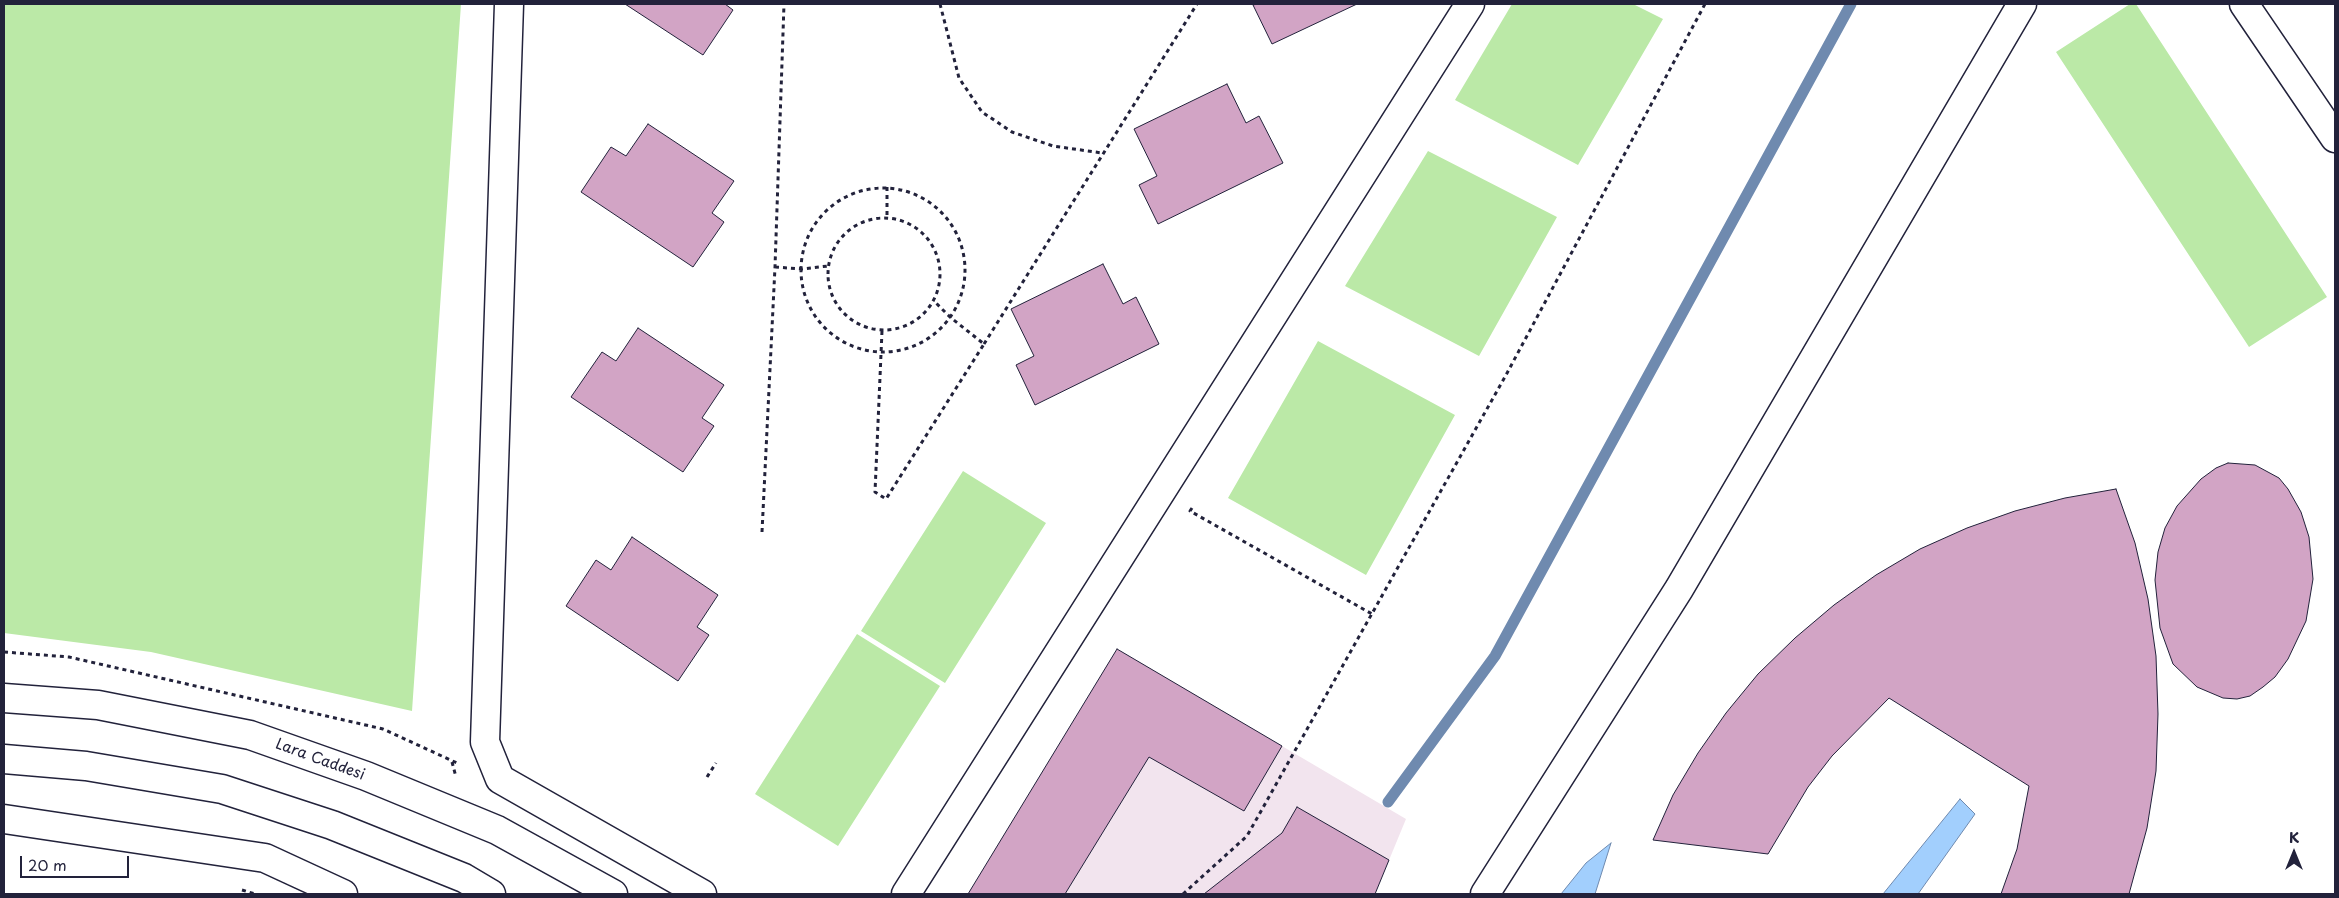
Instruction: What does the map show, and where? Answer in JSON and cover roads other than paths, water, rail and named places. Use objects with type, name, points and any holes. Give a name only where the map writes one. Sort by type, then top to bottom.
[{"type":"street","points":[[509,4],[485,742],[500,779],[702,894]]},
{"type":"street","points":[[906,894],[1470,4]]},
{"type":"street","points":[[1485,894],[1679,588],[2022,4]]},
{"type":"street","points":[[2244,4],[2335,138]]},
{"type":"street","name":"Lara Caddesi","points":[[4,698],[98,704],[250,735],[366,776],[497,830],[613,894]]},
{"type":"street","points":[[4,759],[86,766],[222,789],[332,825],[464,878],[491,894]]},
{"type":"street","points":[[4,819],[265,858],[343,894]]},
{"type":"water","points":[[1960,799],[1975,814],[1918,894],[1883,894]]},
{"type":"water","points":[[1611,843],[1595,894],[1561,894],[1586,863]]},
{"type":"waterway","points":[[1388,802],[1495,656],[1851,4]]}]
